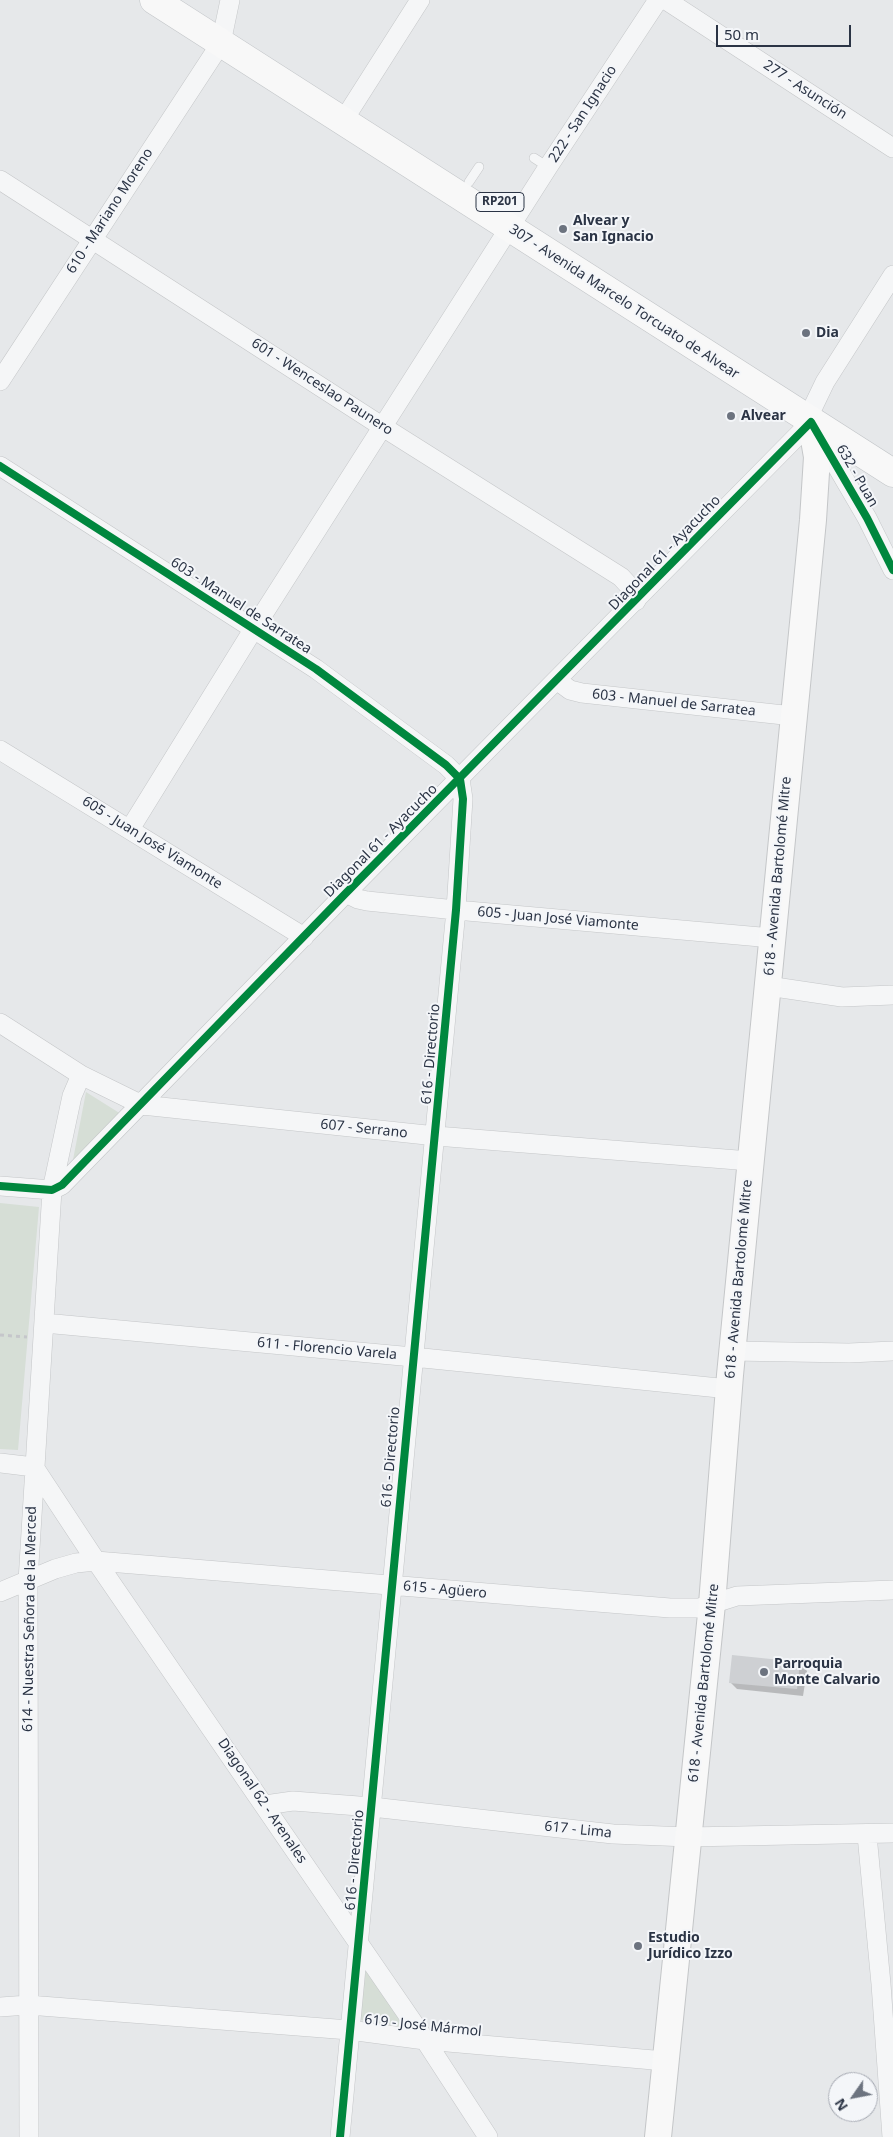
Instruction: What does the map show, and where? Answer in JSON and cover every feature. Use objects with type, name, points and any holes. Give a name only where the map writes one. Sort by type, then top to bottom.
[{"type":"main road","name":"307 - Avenida Marcelo Torcuato de Alvear","points":[[154,0],[225,23]]},
{"type":"main road","name":"307 - Avenida Marcelo Torcuato de Alvear","points":[[185,0],[225,23],[347,114],[812,415],[893,474]]},
{"type":"main road","name":"307 - Avenida Marcelo Torcuato de Alvear","points":[[347,114],[474,175],[514,221]]},
{"type":"main road","name":"307 - Avenida Marcelo Torcuato de Alvear","points":[[812,415],[893,458]]},
{"type":"main road","name":"618 - Avenida Bartolomé Mitre","points":[[658,2137],[712,1604],[732,1351],[816,482],[817,457],[812,415]]},
{"type":"street","points":[[347,114],[420,0]]},
{"type":"street","name":"222 - San Ignacio","points":[[514,221],[541,162],[658,0]]},
{"type":"street","name":"277 - Asunción","points":[[666,0],[893,148]]},
{"type":"street","name":"610 - Mariano Moreno","points":[[0,381],[92,239],[225,23]]},
{"type":"street","name":"601 - Wenceslao Paunero","points":[[0,180],[383,427],[621,577],[631,588],[636,601]]},
{"type":"street","points":[[130,829],[253,630],[514,221]]},
{"type":"street","points":[[812,415],[824,382],[893,275]]},
{"type":"street","name":"632 - Puan","points":[[812,415],[893,570]]},
{"type":"street","name":"Diagonal 61 - Ayacucho","points":[[52,1190],[62,1185],[142,1106],[346,893],[636,601],[812,415]]},
{"type":"street","name":"603 - Manuel de Sarratea","points":[[0,466],[316,669],[446,765],[460,779]]},
{"type":"street","name":"603 - Manuel de Sarratea","points":[[558,681],[570,690],[582,692],[793,716]]},
{"type":"street","name":"605 - Juan José Viamonte","points":[[0,750],[304,937]]},
{"type":"street","name":"616 - Directorio","points":[[340,2137],[456,910],[463,799],[460,779]]},
{"type":"street","name":"605 - Juan José Viamonte","points":[[346,893],[367,901],[772,938]]},
{"type":"street","points":[[768,986],[842,997],[893,995]]},
{"type":"street","name":"607 - Serrano","points":[[0,1023],[81,1075],[142,1106],[436,1136],[750,1162]]},
{"type":"street","name":"614 - Nuestra Señora de la Merced","points":[[29,2137],[28,1581],[52,1190],[72,1096],[81,1075]]},
{"type":"street","points":[[0,1186],[52,1190]]},
{"type":"street","name":"611 - Florencio Varela","points":[[43,1331],[413,1357],[729,1389]]},
{"type":"street","points":[[732,1351],[849,1353],[893,1351]]},
{"type":"street","points":[[0,1463],[34,1467]]},
{"type":"street","name":"Diagonal 62 - Arenales","points":[[34,1467],[96,1561],[425,2040],[488,2137]]},
{"type":"street","name":"615 - Agüero","points":[[0,1592],[55,1569],[76,1563],[96,1561],[670,1608],[699,1608],[737,1596],[893,1590]]},
{"type":"street","name":"617 - Lima","points":[[265,1805],[293,1801],[372,1807],[603,1833],[688,1837],[868,1835],[893,1833]]},
{"type":"street","points":[[868,1835],[882,1984],[892,2137]]},
{"type":"street","name":"619 - José Mármol","points":[[0,2008],[28,2005],[349,2030],[425,2040],[666,2061]]},
{"type":"path","points":[[0,1335],[43,1331]]},
{"type":"shaded area","points":[[86,1092],[121,1114],[72,1165]]},
{"type":"shaded area","points":[[0,1203],[39,1207],[18,1450],[0,1449]]},
{"type":"shaded area","points":[[366,1969],[404,2027],[359,2020]]},
{"type":"building","name":"Parroquia Monte Calvario","points":[[732,1655],[800,1662],[797,1689],[729,1683]]},
{"type":"cycle path","points":[[0,1186],[52,1190],[62,1185],[346,893],[811,422],[867,518],[893,570]]},
{"type":"cycle path","points":[[0,466],[316,669],[446,765],[460,779],[463,799],[456,910],[340,2137]]},
{"type":"place","name":"Alvear y San Ignacio","points":[[563,229]]},
{"type":"place","name":"Dia","points":[[806,333]]},
{"type":"place","name":"Alvear","points":[[731,416]]},
{"type":"place","name":"Parroquia Monte Calvario","points":[[764,1672]]},
{"type":"place","name":"Estudio Jurídico Izzo","points":[[638,1946]]}]
